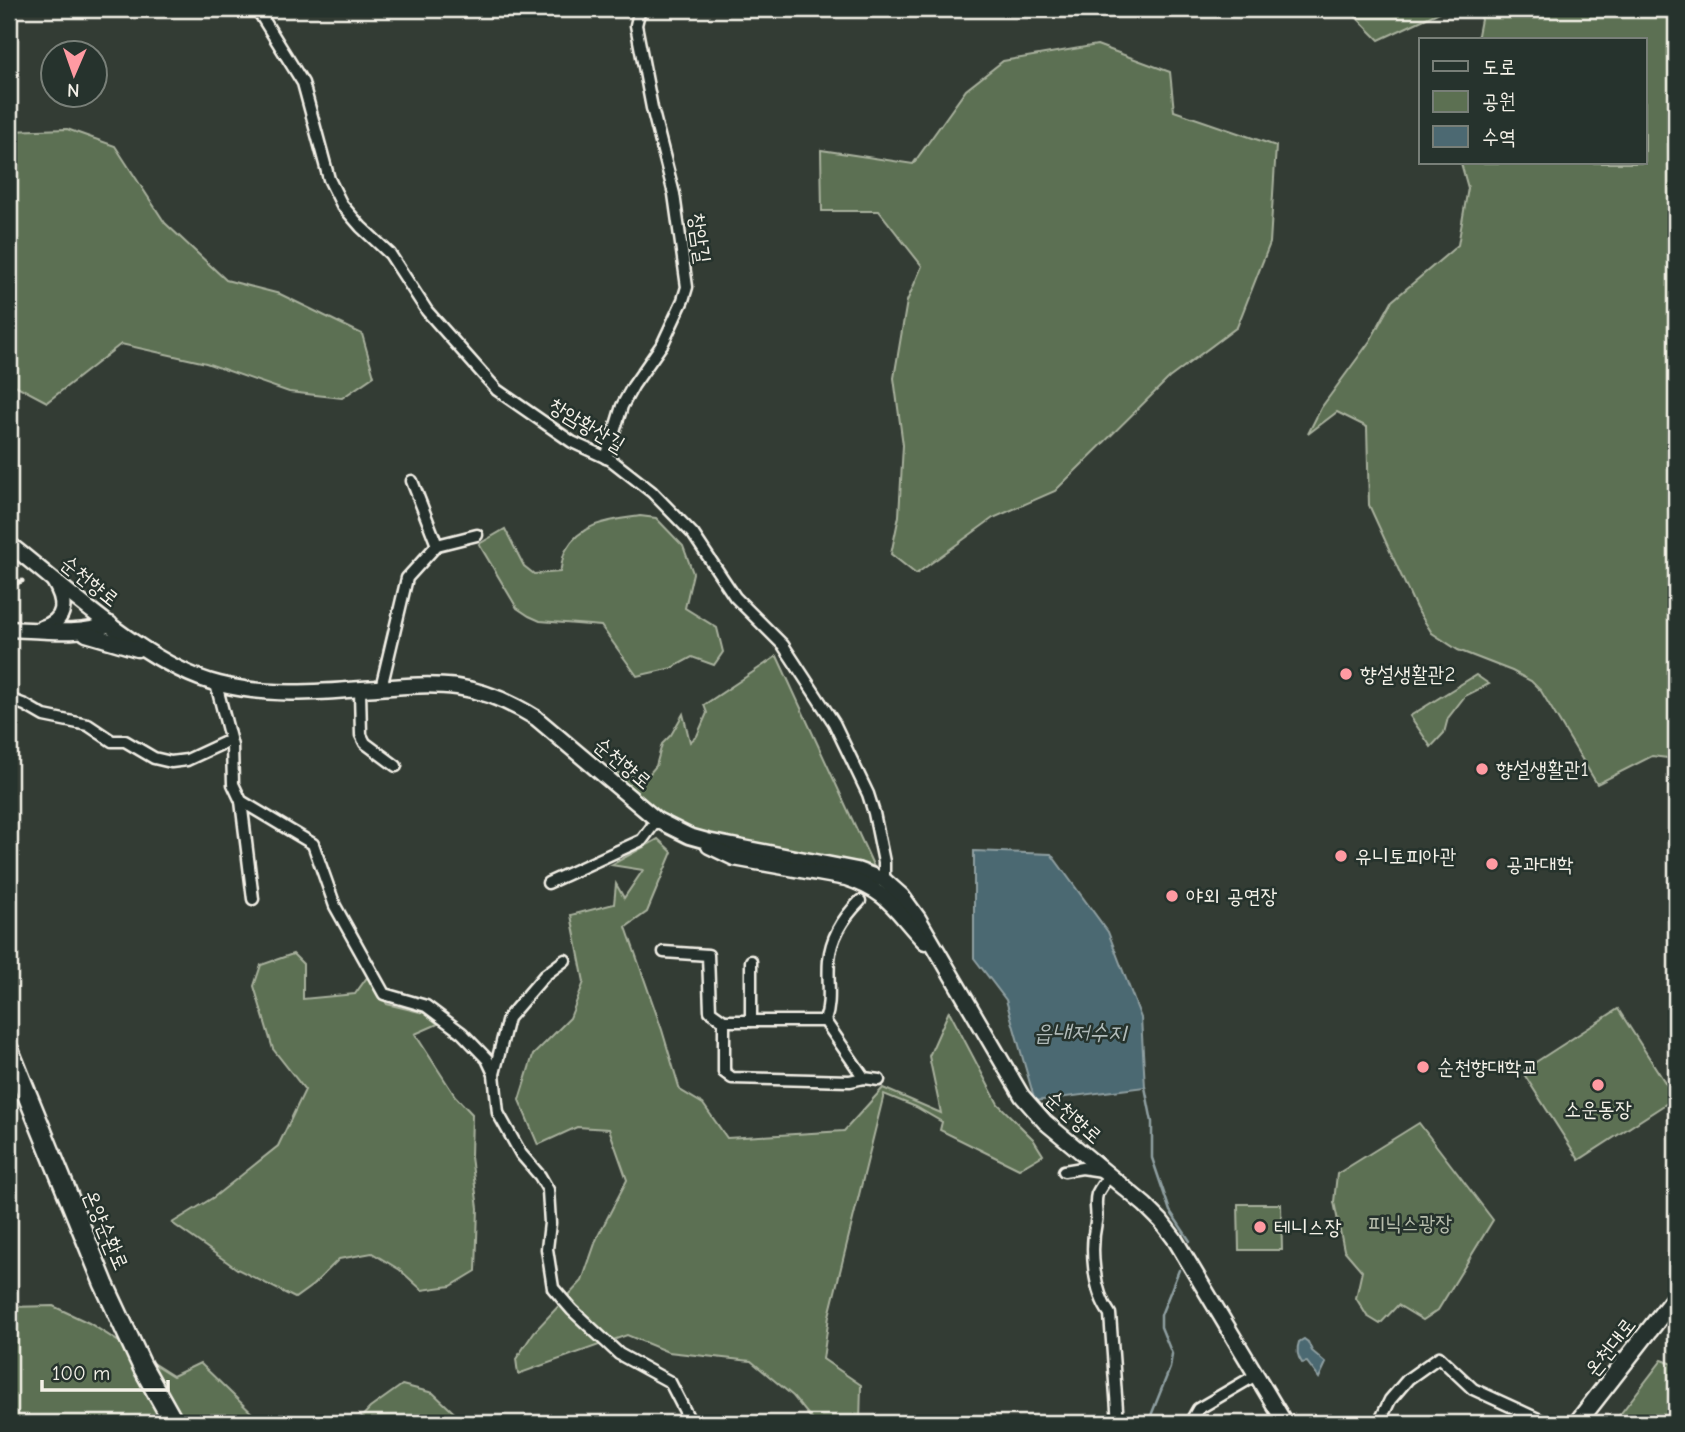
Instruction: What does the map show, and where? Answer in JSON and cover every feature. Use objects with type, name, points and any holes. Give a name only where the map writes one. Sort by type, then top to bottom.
[{"type":"highway","name":"온양순환로","points":[[9,1049],[104,1284],[142,1366],[174,1423]]},
{"type":"highway","name":"온양순환로","points":[[9,1085],[92,1282],[162,1423]]},
{"type":"main road","name":"순천향로","points":[[9,544],[110,624],[157,658],[185,673],[216,684],[278,693],[437,686],[457,687],[487,694],[517,706],[552,730],[657,820],[689,836],[857,870],[884,880],[911,907],[1012,1081],[1033,1110],[1145,1205],[1174,1238],[1285,1423]]},
{"type":"main road","points":[[37,630],[53,625],[61,616],[61,592],[51,577]]},
{"type":"main road","points":[[9,629],[99,629],[110,624]]},
{"type":"main road","points":[[64,630],[98,636],[157,658]]},
{"type":"main road","points":[[689,836],[734,858],[846,878],[867,886],[889,899],[910,927],[942,960]]},
{"type":"main road","name":"온천대로","points":[[1577,1423],[1676,1296]]},
{"type":"main road","name":"온천대로","points":[[1589,1423],[1676,1311]]},
{"type":"street","name":"창암황산길","points":[[257,9],[303,83],[329,179],[346,211],[390,254],[424,307],[489,383],[572,442],[606,458],[652,492],[684,523],[729,589],[771,631],[793,659],[834,723],[868,794],[884,862],[884,880]]},
{"type":"street","name":"창암길","points":[[606,458],[622,406],[663,343],[687,287],[674,194],[652,108],[636,25],[640,9]]},
{"type":"street","points":[[412,481],[437,545]]},
{"type":"street","points":[[381,688],[407,578],[437,545],[477,535]]},
{"type":"street","points":[[216,684],[230,740],[233,784],[241,801],[253,899]]},
{"type":"street","points":[[360,690],[360,735],[365,743],[396,766]]},
{"type":"street","points":[[9,699],[44,716],[88,726],[106,738],[125,741],[154,758],[172,762],[187,760],[230,740]]},
{"type":"street","points":[[241,801],[313,845],[335,906],[384,994],[426,1006],[462,1033],[487,1059],[494,1074],[498,1113],[521,1154],[540,1176],[548,1191],[550,1223],[547,1249],[553,1288],[572,1310],[619,1354],[670,1382],[691,1423]]},
{"type":"street","points":[[548,883],[642,839],[657,820]]},
{"type":"street","points":[[846,878],[858,885],[861,890],[860,901]]},
{"type":"street","points":[[825,1021],[829,1007],[831,954],[839,927],[860,901],[873,896],[889,899]]},
{"type":"street","points":[[664,952],[708,955],[710,1011],[724,1021],[825,1021]]},
{"type":"street","points":[[494,1074],[508,1018],[545,975],[565,960]]},
{"type":"street","points":[[751,961],[751,1021]]},
{"type":"street","points":[[724,1021],[723,1067],[727,1076],[850,1082],[864,1078],[879,1080]]},
{"type":"street","points":[[825,1021],[864,1078]]},
{"type":"street","points":[[1064,1171],[1082,1168],[1107,1173],[1098,1192],[1097,1221],[1092,1231],[1102,1303],[1110,1314],[1118,1423]]},
{"type":"street","points":[[1378,1423],[1390,1401],[1408,1379],[1439,1357],[1473,1389],[1547,1423]]},
{"type":"street","points":[[1190,1423],[1198,1409],[1256,1375]]},
{"type":"green space","points":[[1353,9],[1446,9],[1379,40],[1352,13]]},
{"type":"green space","points":[[1483,9],[1676,9],[1676,759],[1652,756],[1597,784],[1541,691],[1531,681],[1458,650],[1432,633],[1416,608],[1369,505],[1367,427],[1337,412],[1308,434],[1321,408],[1370,341],[1392,301],[1458,245],[1468,188],[1461,164],[1646,164],[1646,38],[1477,38]]},
{"type":"green space","points":[[1097,45],[1170,72],[1174,111],[1276,146],[1270,243],[1237,327],[1169,378],[1055,491],[993,518],[916,574],[891,554],[899,516],[903,445],[894,378],[907,301],[922,266],[879,211],[822,211],[821,150],[913,164],[966,90],[1003,61]]},
{"type":"green space","points":[[67,129],[115,146],[165,223],[226,280],[280,294],[362,334],[374,376],[342,398],[289,392],[206,363],[121,344],[47,402],[9,382],[9,131]]},
{"type":"green space","points":[[640,516],[656,518],[683,546],[693,573],[685,608],[717,628],[723,652],[714,665],[692,657],[672,668],[637,676],[601,626],[540,621],[517,608],[479,544],[505,529],[524,566],[534,574],[560,572],[565,552],[580,533],[598,524]]},
{"type":"green space","points":[[777,656],[874,867],[698,833],[660,814],[610,771],[645,779],[656,766],[662,744],[671,735],[683,714],[690,742],[697,736],[707,713],[704,705]]},
{"type":"green space","points":[[1476,675],[1489,684],[1465,696],[1448,718],[1444,733],[1431,747],[1410,716]]},
{"type":"green space","points":[[658,839],[672,852],[647,912],[626,927],[680,1090],[703,1104],[727,1138],[844,1131],[883,1088],[941,1113],[929,1056],[949,1011],[998,1104],[1033,1139],[1043,1155],[1019,1169],[940,1130],[942,1122],[916,1107],[884,1094],[829,1316],[823,1359],[861,1385],[860,1423],[815,1423],[793,1396],[751,1361],[668,1352],[627,1335],[518,1374],[516,1359],[534,1332],[582,1281],[597,1238],[627,1180],[609,1129],[577,1127],[538,1145],[519,1100],[533,1055],[570,1018],[584,982],[571,915],[614,904],[616,884],[624,898],[643,870],[611,865]]},
{"type":"green space","points":[[293,954],[303,964],[303,999],[355,994],[368,976],[387,1004],[424,1013],[438,1024],[415,1034],[455,1096],[472,1114],[471,1157],[478,1208],[476,1271],[451,1286],[422,1290],[400,1270],[372,1253],[339,1259],[313,1285],[295,1298],[237,1269],[172,1223],[214,1197],[278,1146],[305,1090],[273,1049],[254,986],[261,965]]},
{"type":"green space","name":"소운동장","points":[[1618,1009],[1675,1098],[1579,1160],[1522,1071]]},
{"type":"green space","name":"피닉스광장","points":[[1419,1123],[1493,1220],[1438,1310],[1423,1320],[1398,1305],[1380,1324],[1367,1316],[1356,1298],[1362,1271],[1344,1250],[1334,1202],[1337,1174]]},
{"type":"green space","name":"테니스장","points":[[1238,1204],[1281,1204],[1282,1250],[1239,1250]]},
{"type":"green space","points":[[53,1306],[89,1323],[173,1376],[200,1363],[262,1423],[9,1423],[9,1307]]},
{"type":"green space","points":[[1662,1360],[1676,1365],[1676,1423],[1615,1421]]},
{"type":"green space","points":[[402,1385],[433,1393],[465,1423],[356,1423],[370,1408]]},
{"type":"water","name":"읍내저수지","points":[[974,851],[1051,854],[1108,932],[1141,1018],[1145,1087],[1035,1101],[1006,1000],[974,958]]},
{"type":"water","points":[[1304,1339],[1312,1351],[1326,1363],[1319,1378],[1307,1362],[1302,1363],[1299,1358],[1298,1345]]},
{"type":"waterway","points":[[1145,1087],[1152,1122],[1152,1158],[1170,1211],[1190,1241]]},
{"type":"waterway","points":[[1148,1423],[1170,1368],[1172,1354],[1161,1327],[1161,1315],[1179,1270]]},
{"type":"railway","points":[[9,586],[22,581]]},
{"type":"place","name":"향설생활관2","points":[[1346,674]]},
{"type":"place","name":"향설생활관1","points":[[1482,769]]},
{"type":"place","name":"유니토피아관","points":[[1341,856]]},
{"type":"place","name":"공과대학","points":[[1492,864]]},
{"type":"place","name":"야외 공연장","points":[[1172,896]]},
{"type":"place","name":"순천향대학교","points":[[1423,1067]]},
{"type":"place","name":"소운동장","points":[[1598,1085]]},
{"type":"place","name":"테니스장","points":[[1260,1227]]}]
